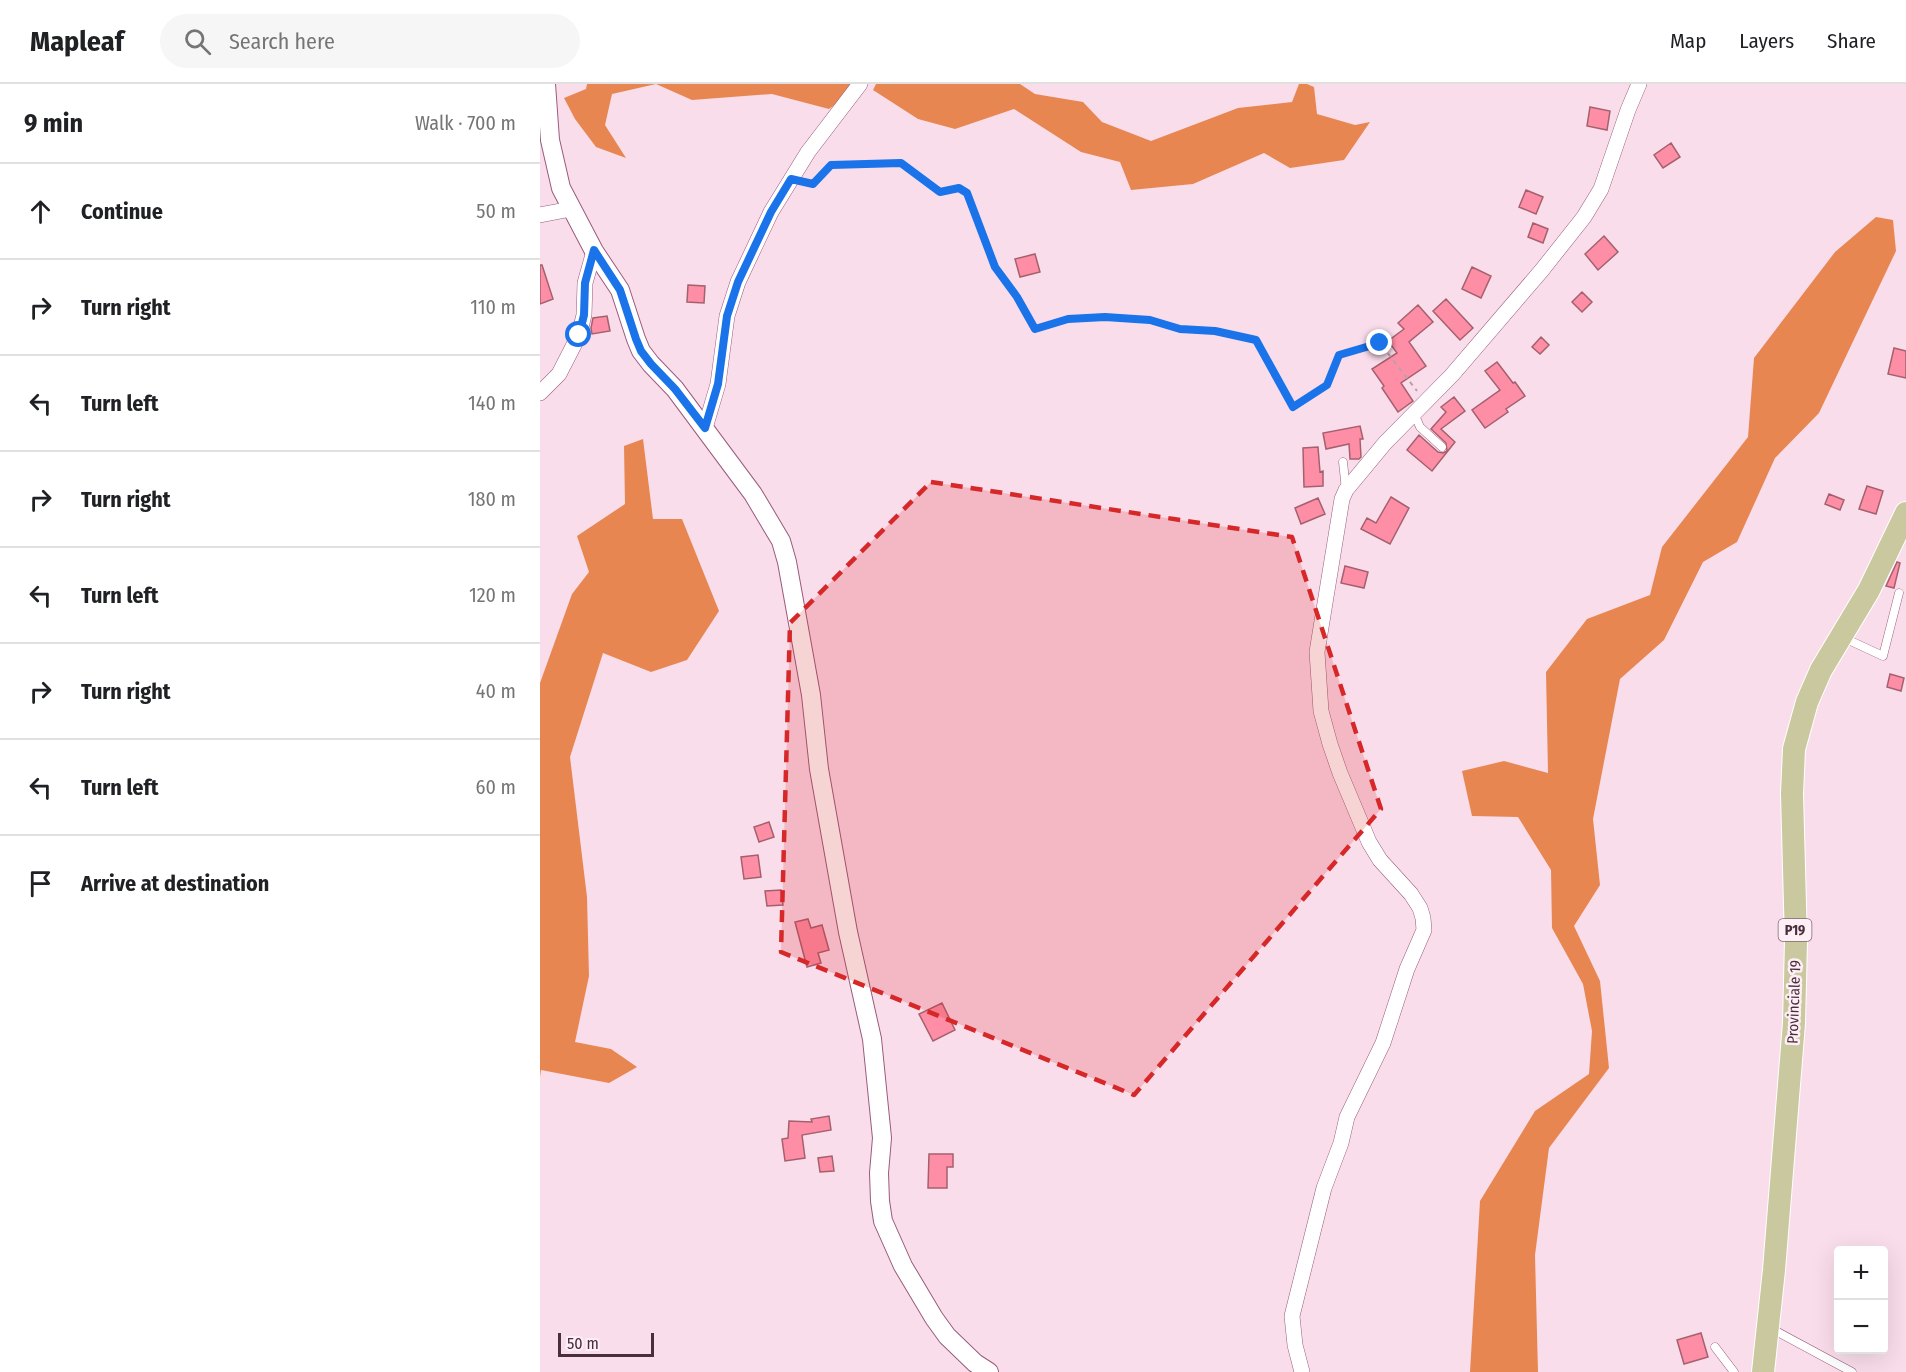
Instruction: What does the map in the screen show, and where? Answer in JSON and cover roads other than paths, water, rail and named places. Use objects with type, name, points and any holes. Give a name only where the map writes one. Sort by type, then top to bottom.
[{"type":"main road","name":"Provinciale 19","points":[[1763,1372],[1794,1023],[1796,941],[1792,794],[1794,749],[1807,702],[1821,670],[1869,590],[1906,513]]},
{"type":"street","points":[[705,428],[718,384],[727,316],[738,282],[771,212],[791,179],[808,152],[860,84]]},
{"type":"street","points":[[1302,1372],[1295,1345],[1292,1316],[1323,1188],[1341,1143],[1347,1117],[1383,1042],[1407,969],[1424,930],[1424,918],[1420,908],[1411,894],[1380,860],[1369,842],[1340,773],[1321,711],[1317,652],[1339,514],[1346,490],[1385,443],[1452,375],[1584,217],[1601,189],[1639,84]]},
{"type":"street","points":[[544,92],[553,161],[561,188],[594,250],[620,290],[641,351],[675,389],[705,428],[753,494],[781,541],[787,562],[811,696],[819,770],[848,932],[872,1039],[882,1138],[879,1173],[883,1221],[903,1266],[934,1318],[947,1336],[975,1363],[989,1372]]},
{"type":"street","points":[[540,215],[571,209]]},
{"type":"street","points":[[540,393],[559,374],[579,335],[584,315],[585,283],[594,250]]},
{"type":"lane","points":[[1420,407],[1420,427],[1442,447]]},
{"type":"lane","points":[[1343,462],[1346,490]]},
{"type":"lane","points":[[1840,637],[1882,656],[1899,593]]},
{"type":"lane","points":[[1768,1327],[1852,1372]]},
{"type":"lane","points":[[1715,1347],[1734,1372]]}]
